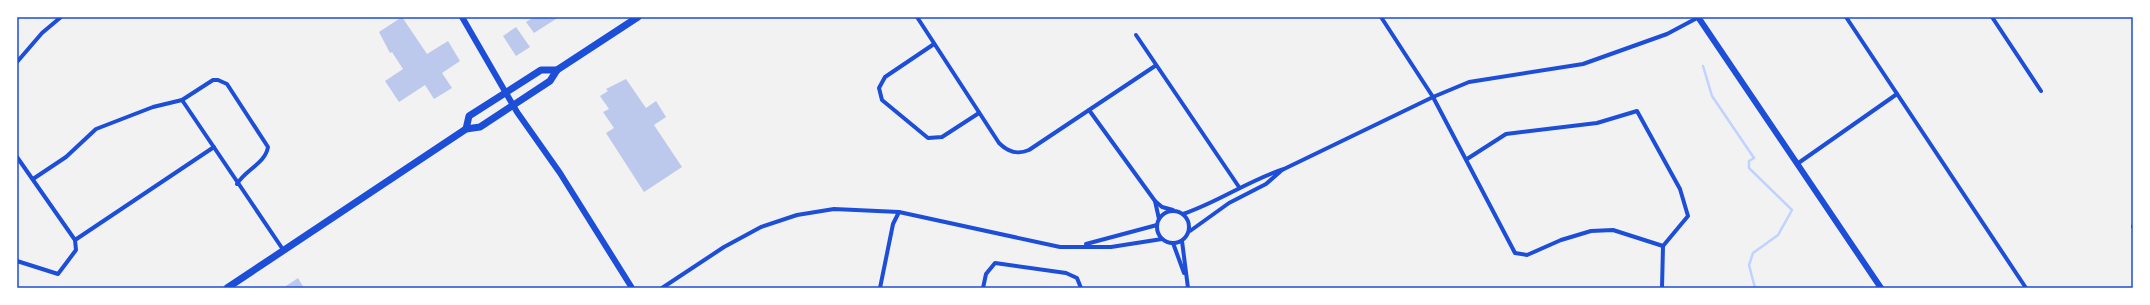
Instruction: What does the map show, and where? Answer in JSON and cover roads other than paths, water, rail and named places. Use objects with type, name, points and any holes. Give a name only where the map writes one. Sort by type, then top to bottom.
[{"type":"main road","points":[[462,17],[507,92],[513,105],[632,288]]},
{"type":"main road","points":[[228,288],[466,129],[480,127],[550,81],[557,70],[638,17]]},
{"type":"main road","points":[[1698,17],[1881,288]]},
{"type":"main road","points":[[466,129],[469,116],[541,70],[557,70]]},
{"type":"street","points":[[17,62],[42,33],[61,17]]},
{"type":"street","points":[[917,17],[1002,146],[1010,151],[1019,153],[1029,150],[1155,66]]},
{"type":"street","points":[[1381,17],[1433,97],[1467,159],[1515,253],[1527,255],[1562,240],[1591,231],[1613,230],[1663,246]]},
{"type":"street","points":[[1184,214],[1207,206],[1262,176],[1284,169],[1433,97],[1469,82],[1583,64],[1666,34],[1698,17]]},
{"type":"street","points":[[1846,17],[2026,288]]},
{"type":"street","points":[[1992,17],[2041,91]]},
{"type":"street","points":[[1136,36],[1239,188]]},
{"type":"street","points":[[934,44],[885,77],[879,88],[882,100],[924,137],[934,139],[945,136],[979,113]]},
{"type":"street","points":[[33,179],[66,158],[96,129],[153,107],[182,100],[209,82],[218,80],[227,84],[268,147],[266,155],[242,175],[237,184]]},
{"type":"street","points":[[1797,164],[1897,94]]},
{"type":"street","points":[[182,100],[237,184],[267,224],[284,251]]},
{"type":"street","points":[[1089,110],[1155,201],[1162,207],[1184,214],[1189,222],[1190,232]]},
{"type":"street","points":[[1467,159],[1506,134],[1597,122],[1637,111],[1680,189],[1688,216],[1663,246],[1662,288]]},
{"type":"street","points":[[74,240],[214,147]]},
{"type":"street","points":[[17,157],[74,240],[76,250],[58,274],[17,261]]},
{"type":"street","points":[[662,288],[733,242],[761,227],[790,218],[834,208],[899,212],[1060,247],[1080,245],[1111,246],[1162,239],[1173,243],[1182,241],[1190,232],[1229,203],[1266,184],[1284,169]]},
{"type":"street","points":[[1155,201],[1159,219]]},
{"type":"street","points":[[1162,239],[1158,232],[1157,225],[1159,219],[1163,214],[1173,210]]},
{"type":"street","points":[[880,288],[893,224],[899,212]]},
{"type":"street","points":[[1080,245],[1157,225]]},
{"type":"street","points":[[1182,241],[1188,288]]},
{"type":"street","points":[[1173,243],[1186,279]]},
{"type":"street","points":[[983,288],[986,274],[995,263],[1066,273],[1077,278],[1082,288]]},
{"type":"waterway","points":[[1703,66],[1712,96],[1754,158],[1749,161],[1749,168],[1792,210],[1778,235],[1753,253],[1749,265],[1755,288]]}]
